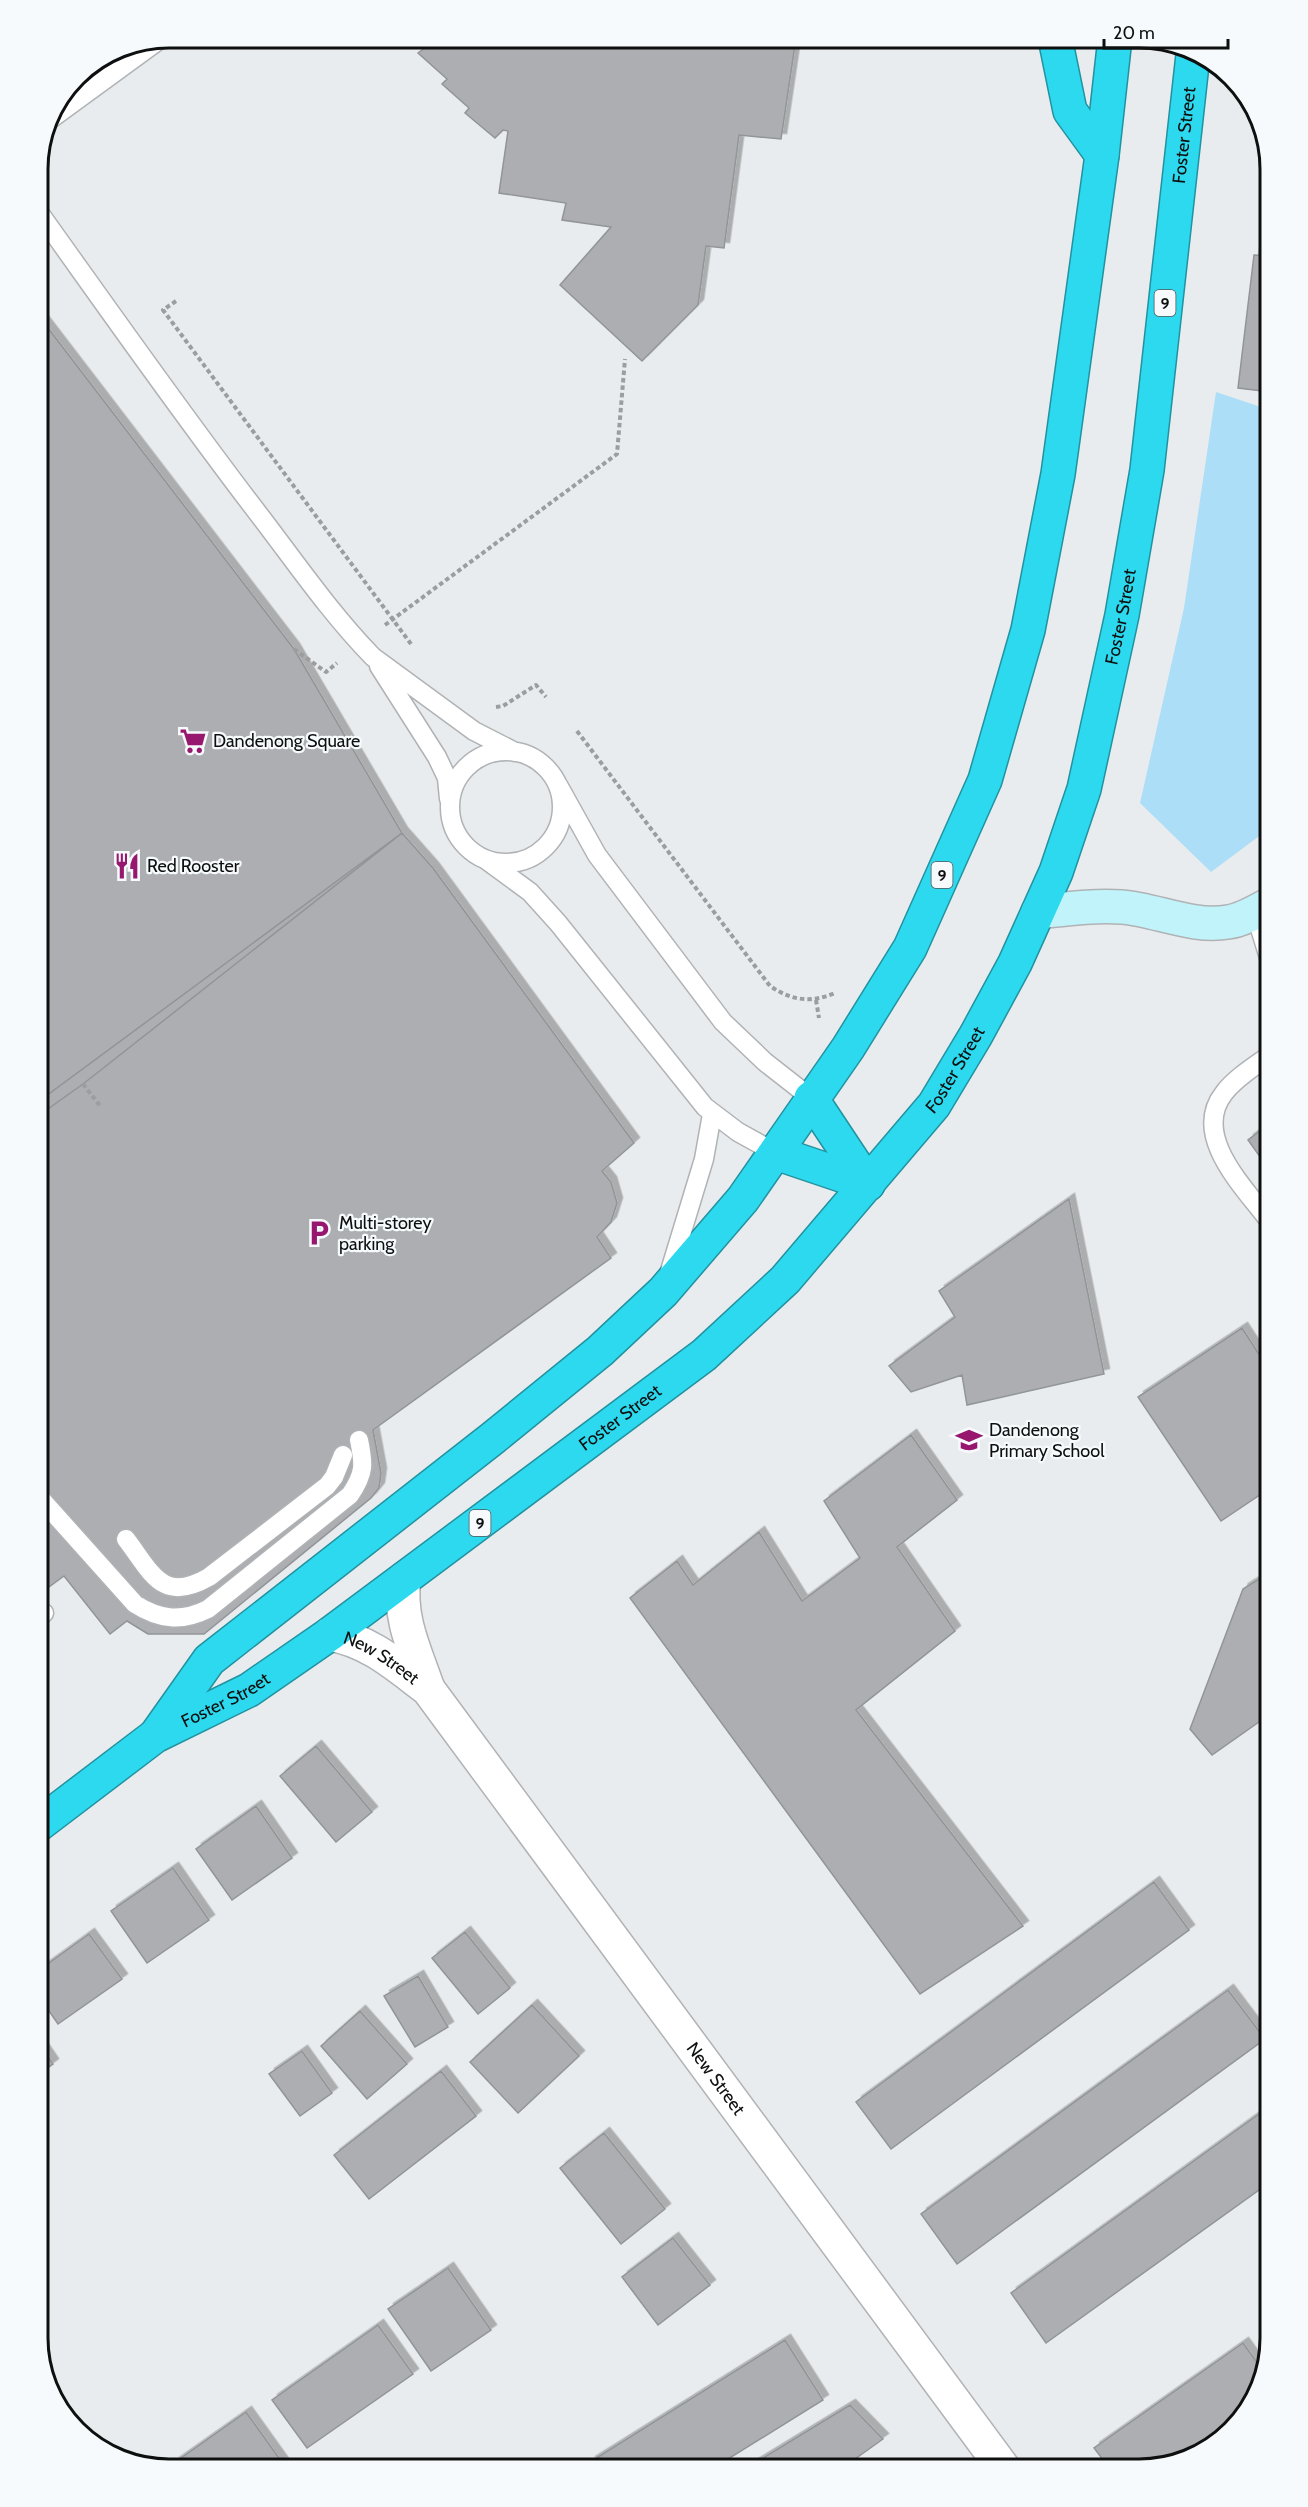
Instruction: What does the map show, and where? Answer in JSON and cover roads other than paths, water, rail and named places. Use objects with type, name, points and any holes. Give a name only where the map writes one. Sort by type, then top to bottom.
[{"type":"highway","points":[[1057,48],[1070,111],[1102,155]]},
{"type":"highway","name":"Foster Street","points":[[155,1736],[209,1660],[493,1438],[600,1350],[663,1293],[743,1199],[776,1153],[811,1098],[848,1048],[910,948],[985,780],[1028,630],[1058,474],[1102,155],[1113,48]]},
{"type":"highway","name":"Foster Street","points":[[48,1817],[155,1736],[249,1690],[330,1634],[704,1355],[785,1280],[934,1105],[1015,963],[1056,872],[1084,789],[1122,615],[1147,470],[1192,61]]},
{"type":"highway","points":[[811,1098],[868,1184]]},
{"type":"highway","points":[[776,1153],[868,1184]]},
{"type":"street","points":[[1038,912],[1119,907],[1192,921],[1221,923],[1239,919],[1260,909]]},
{"type":"street","name":"New Street","points":[[404,1579],[402,1608],[405,1623],[428,1689]]},
{"type":"street","name":"New Street","points":[[330,1634],[350,1638],[371,1647],[428,1689],[997,2459]]},
{"type":"lane","points":[[64,110],[145,50]]},
{"type":"lane","points":[[48,225],[193,428],[367,651],[442,767],[449,788],[451,819],[460,838],[475,854],[530,892],[558,923],[712,1114],[738,1132],[776,1153]]},
{"type":"lane","points":[[367,651],[474,732],[539,761],[547,768],[597,855],[723,1022],[765,1062],[811,1098]]},
{"type":"lane","points":[[450,809],[455,783],[472,762],[488,754],[515,752]]},
{"type":"lane","points":[[485,859],[503,863],[522,861],[546,846],[560,822],[562,804],[558,785]]},
{"type":"lane","points":[[1260,1063],[1224,1092],[1215,1113],[1214,1130],[1216,1145],[1221,1155],[1260,1208]]},
{"type":"lane","points":[[663,1293],[704,1159],[712,1114]]},
{"type":"lane","points":[[48,1507],[121,1590],[148,1612],[165,1618],[194,1616],[208,1609],[350,1495],[359,1482],[363,1469],[359,1440]]},
{"type":"lane","points":[[126,1539],[160,1583],[170,1587],[194,1585],[209,1577],[327,1486],[334,1477],[343,1455]]},
{"type":"place","name":"Dandenong Square","points":[[193,741]]},
{"type":"place","name":"Red Rooster","points":[[127,866]]},
{"type":"place","name":"Multi-storey parking","points":[[319,1233]]},
{"type":"place","name":"Dandenong Primary School","points":[[969,1440]]}]
